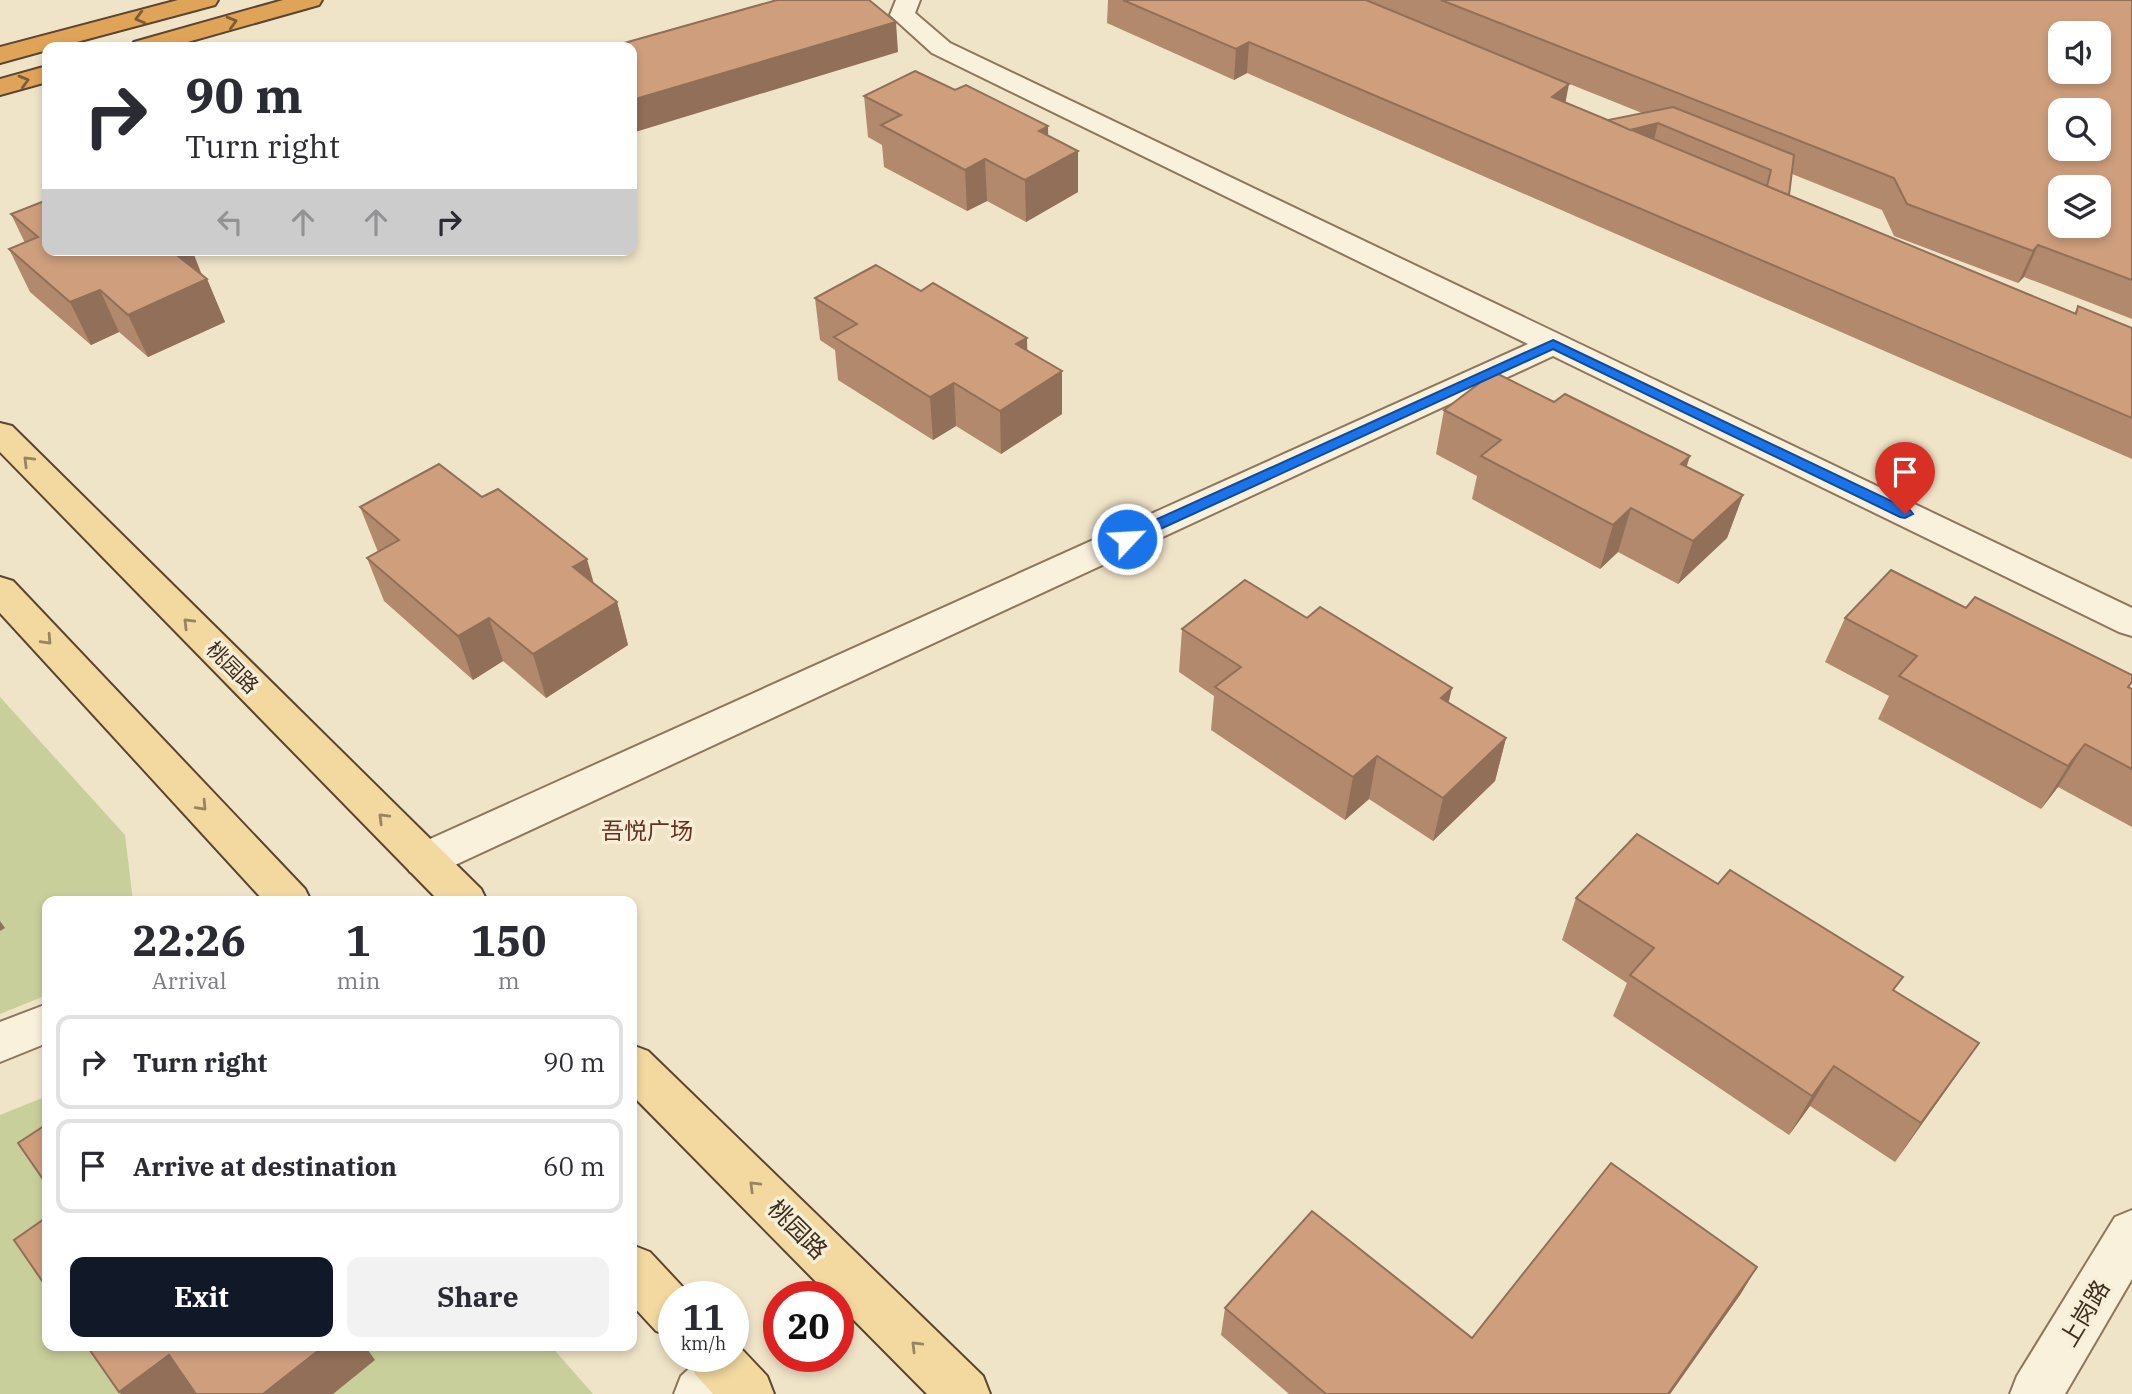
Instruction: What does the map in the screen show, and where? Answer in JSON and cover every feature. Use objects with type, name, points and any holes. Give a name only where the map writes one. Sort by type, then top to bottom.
[{"type":"highway","points":[[48,42],[205,0]]},
{"type":"highway","points":[[161,42],[310,0]]},
{"type":"highway","points":[[0,55],[42,44]]},
{"type":"highway","points":[[0,88],[42,75]]},
{"type":"main road","name":"桃园路","points":[[0,433],[461,896]]},
{"type":"main road","points":[[0,590],[285,896]]},
{"type":"main road","name":"桃园路","points":[[637,1070],[964,1394]]},
{"type":"main road","points":[[637,1274],[658,1297]]},
{"type":"street","points":[[908,0],[902,16],[941,48],[2132,623]]},
{"type":"street","points":[[425,860],[1553,344]]},
{"type":"street","points":[[0,1042],[42,1025]]},
{"type":"street","name":"上岗路","points":[[2036,1394],[2132,1233]]},
{"type":"green space","points":[[0,697],[125,835],[132,896],[42,896],[42,997],[0,1014]]},
{"type":"green space","points":[[42,1098],[42,1351],[555,1351],[593,1394],[0,1394],[0,1115]]},
{"type":"building","points":[[777,0],[869,0],[896,22],[637,99],[637,42],[628,42]]},
{"type":"building","points":[[1123,0],[1366,0],[1569,84],[1552,97],[2076,314],[2078,306],[2132,328],[2132,418],[1249,42],[1236,49]]},
{"type":"building","points":[[1441,0],[2132,0],[2132,280],[2038,245],[2033,251],[1907,204],[1894,178]]},
{"type":"building","points":[[915,71],[955,90],[966,85],[1048,126],[1039,131],[1078,151],[1025,180],[985,159],[965,170],[881,125],[901,115],[864,96]]},
{"type":"building","points":[[1673,107],[1794,155],[1789,195],[1767,186],[1771,170],[1658,123],[1630,130],[1608,120]]},
{"type":"building","points":[[42,202],[42,256],[178,256],[207,279],[128,315],[100,290],[70,302],[9,249],[38,237],[11,214]]},
{"type":"building","points":[[876,265],[921,291],[933,283],[1027,338],[1016,344],[1062,371],[1000,411],[954,383],[930,397],[834,337],[857,324],[815,298]]},
{"type":"building","points":[[1494,372],[1554,402],[1565,394],[1690,456],[1681,464],[1743,495],[1693,541],[1631,508],[1613,525],[1481,456],[1501,440],[1444,410]]},
{"type":"building","points":[[439,464],[482,497],[498,489],[587,559],[573,567],[617,602],[533,654],[489,618],[458,636],[367,558],[399,540],[360,507]]},
{"type":"building","points":[[1891,570],[1966,608],[1975,597],[2132,675],[2132,682],[2128,687],[2132,689],[2132,769],[2085,744],[2068,766],[1899,676],[1917,656],[1845,618]]},
{"type":"building","points":[[1245,580],[1307,618],[1320,607],[1452,688],[1441,698],[1506,738],[1443,798],[1377,756],[1353,777],[1215,687],[1241,667],[1182,629]]},
{"type":"building","points":[[1637,834],[1718,884],[1730,870],[1903,977],[1893,990],[1979,1043],[1921,1123],[1834,1066],[1812,1096],[1630,975],[1654,948],[1576,898]]},
{"type":"building","points":[[42,1127],[42,1178],[18,1143]]},
{"type":"building","points":[[1611,1163],[1757,1267],[1668,1394],[1326,1394],[1225,1308],[1312,1211],[1472,1338]]},
{"type":"building","points":[[42,1220],[42,1281],[14,1240]]},
{"type":"building","points":[[90,1351],[318,1351],[263,1394],[196,1394],[169,1355],[119,1392]]},
{"type":"district","name":"吾悦广场","points":[[647,830]]},
{"type":"route","points":[[1127,539],[1553,344],[1905,514]]}]
